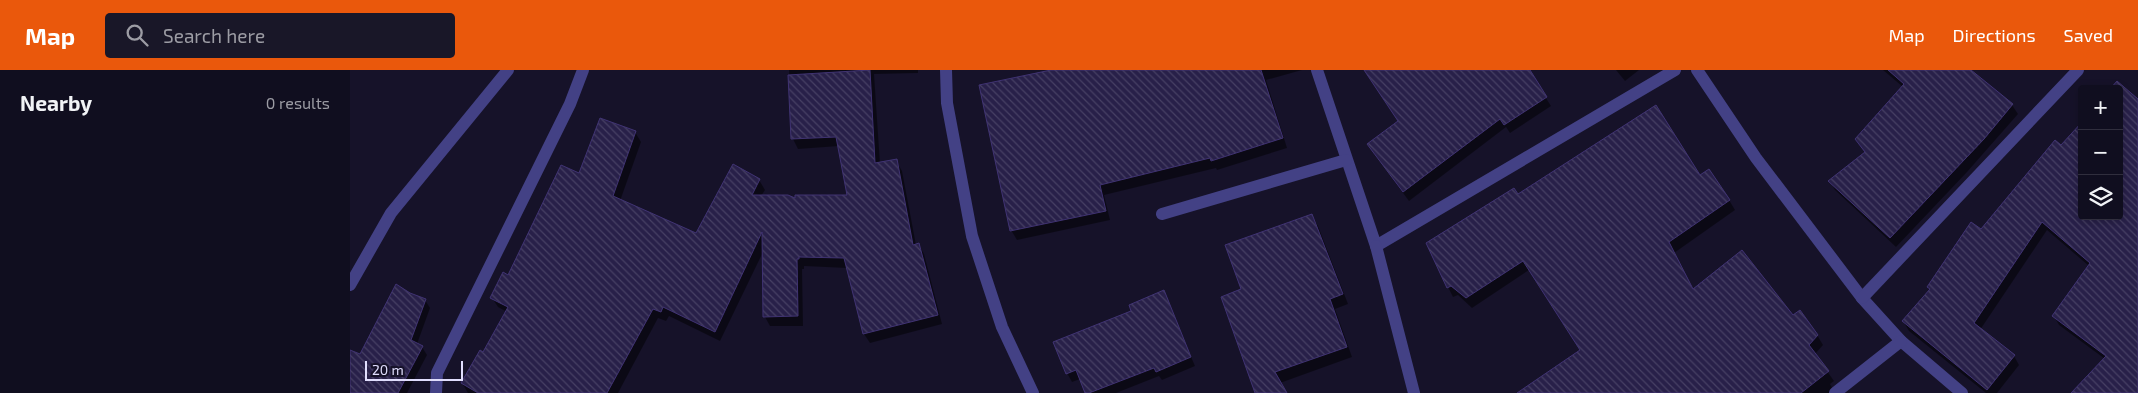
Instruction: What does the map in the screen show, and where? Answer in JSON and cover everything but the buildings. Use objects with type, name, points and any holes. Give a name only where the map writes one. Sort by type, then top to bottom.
[{"type":"street","points":[[350,285],[391,213],[508,70]]},
{"type":"street","points":[[436,393],[437,373],[570,104],[583,70]]},
{"type":"street","points":[[946,70],[947,103],[972,236],[1002,327],[1033,393]]},
{"type":"street","points":[[1317,70],[1376,246],[1414,393]]},
{"type":"street","points":[[1376,246],[1675,70]]},
{"type":"street","points":[[1697,70],[1756,158],[1862,298],[1901,341],[1962,393]]},
{"type":"street","points":[[1862,298],[2078,70]]},
{"type":"street","points":[[1162,214],[1346,160]]},
{"type":"street","points":[[1835,393],[1901,341]]}]
